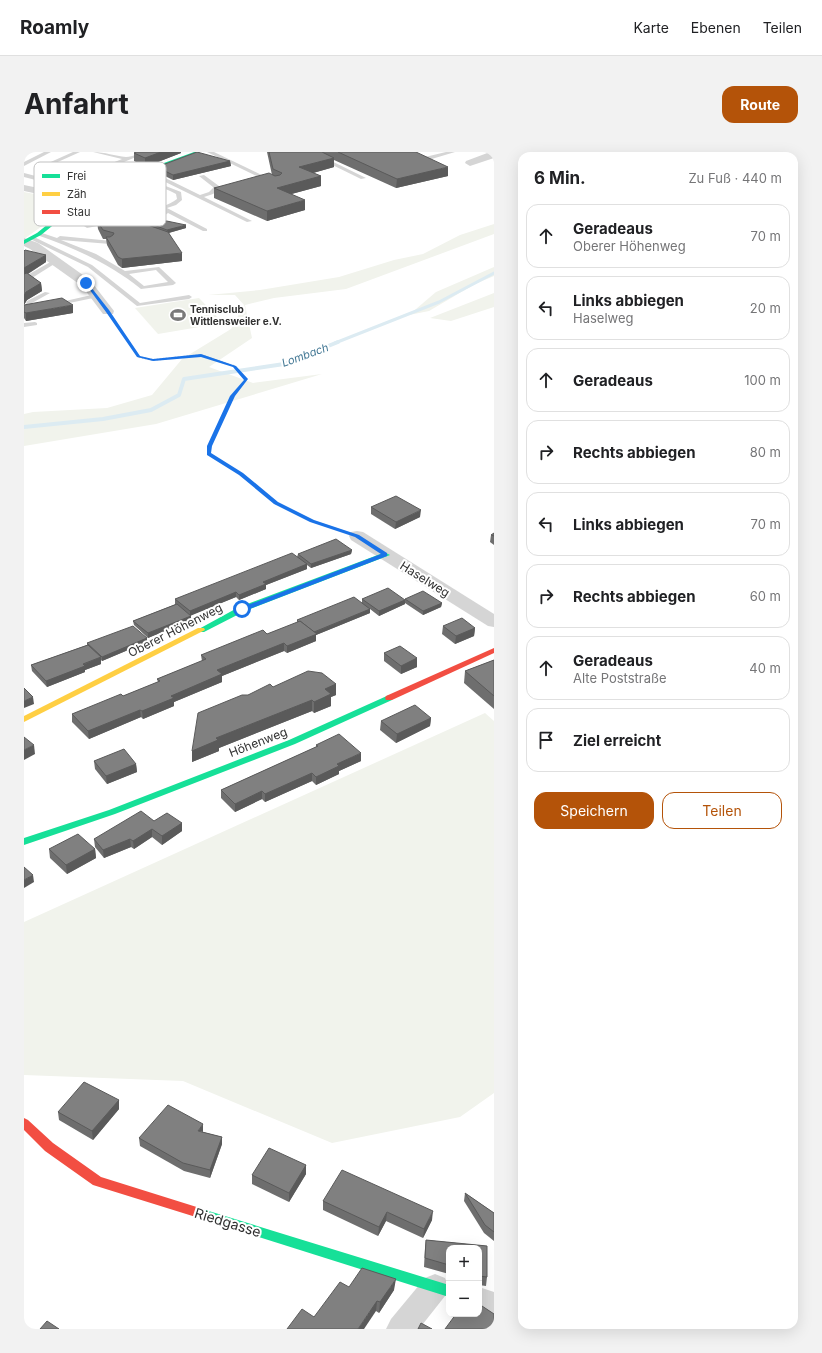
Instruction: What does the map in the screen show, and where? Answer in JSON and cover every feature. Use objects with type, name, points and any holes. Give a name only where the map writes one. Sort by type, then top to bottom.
[{"type":"street","points":[[166,164],[198,152]]},
{"type":"street","points":[[470,162],[494,154]]},
{"type":"street","points":[[24,188],[34,190]]},
{"type":"street","points":[[47,226],[30,239],[34,246],[86,283],[108,311]]},
{"type":"street","name":"Haselweg","points":[[357,536],[494,622]]},
{"type":"street","name":"Oberer Höhenweg","points":[[24,719],[242,609],[386,555]]},
{"type":"street","name":"Höhenweg","points":[[24,842],[112,812],[292,742],[494,650]]},
{"type":"street","name":"Riedgasse","points":[[24,1123],[49,1147],[97,1181],[442,1289]]},
{"type":"street","points":[[401,1329],[442,1289]]},
{"type":"street","points":[[482,1301],[494,1305]]},
{"type":"lane","points":[[24,164],[48,152]]},
{"type":"lane","points":[[54,162],[77,152]]},
{"type":"lane","points":[[96,152],[128,159]]},
{"type":"lane","points":[[121,162],[145,152]]},
{"type":"lane","points":[[210,152],[277,183]]},
{"type":"lane","points":[[309,152],[363,178]]},
{"type":"lane","points":[[416,155],[425,159],[452,152]]},
{"type":"lane","points":[[24,175],[34,178]]},
{"type":"lane","points":[[199,197],[211,193],[216,189],[216,186],[211,181],[202,176]]},
{"type":"lane","points":[[166,183],[249,221]]},
{"type":"lane","points":[[166,187],[172,188],[180,193],[180,198],[174,204],[166,207]]},
{"type":"lane","points":[[168,211],[205,230]]},
{"type":"lane","points":[[136,227],[151,230]]},
{"type":"lane","points":[[52,238],[89,253],[126,273],[143,288],[173,283],[157,268],[126,273]]},
{"type":"lane","points":[[30,239],[52,238],[110,242]]},
{"type":"lane","points":[[30,239],[90,266],[139,305],[188,297]]},
{"type":"lane","points":[[24,278],[30,278],[56,261]]},
{"type":"lane","points":[[25,310],[29,302],[46,293]]},
{"type":"lane","points":[[50,305],[96,296]]},
{"type":"lane","points":[[25,310],[34,308]]},
{"type":"lane","points":[[24,325],[36,324]]},
{"type":"path","points":[[108,311],[139,356],[153,360],[201,355],[234,366],[246,380],[233,396],[209,446],[208,454],[241,474],[276,503],[312,521],[357,536]]},
{"type":"shaded area","points":[[24,192],[34,194],[34,226],[42,226],[24,239]]},
{"type":"shaded area","points":[[494,224],[494,234],[346,289],[274,298],[245,305],[252,338],[209,367],[253,383],[322,374],[156,424],[24,446],[24,414],[33,412],[107,408],[152,395],[182,359],[231,329],[244,305],[235,295],[208,295],[260,290],[339,277],[394,260],[423,254],[460,235]]},
{"type":"shaded area","points":[[494,267],[494,276],[475,284],[429,311],[409,315],[436,292]]},
{"type":"shaded area","points":[[494,293],[494,307],[451,321],[430,318]]},
{"type":"shaded area","name":"Tennisclub Wittlensweiler e.V.","points":[[199,298],[223,323],[158,334],[135,308]]},
{"type":"shaded area","points":[[485,713],[494,721],[494,1093],[460,1117],[332,1143],[183,1081],[24,1075],[24,922]]},
{"type":"building","points":[[161,152],[145,158],[134,153]]},
{"type":"building","points":[[197,152],[230,161],[173,175],[166,172],[166,164]]},
{"type":"building","points":[[269,152],[322,152],[334,158],[299,167],[321,176],[277,188],[305,200],[267,211],[214,188],[269,173],[275,176],[280,175],[282,173],[273,169]]},
{"type":"building","points":[[338,152],[416,152],[448,167],[397,179]]},
{"type":"building","points":[[166,221],[186,225],[167,230],[156,226],[166,226]]},
{"type":"building","points":[[100,226],[151,226],[168,232],[182,253],[122,259],[118,257],[106,237],[110,237],[114,233],[103,230]]},
{"type":"building","points":[[25,250],[46,255],[24,268]]},
{"type":"building","points":[[27,273],[41,283],[26,292],[24,296],[24,274]]},
{"type":"building","points":[[62,298],[73,305],[26,313],[24,312],[24,305]]},
{"type":"building","points":[[396,496],[421,510],[396,522],[371,507]]},
{"type":"building","points":[[336,539],[352,550],[311,564],[298,554]]},
{"type":"building","points":[[292,553],[307,564],[263,582],[266,584],[239,595],[236,592],[190,611],[175,599]]},
{"type":"building","points":[[388,588],[405,600],[379,611],[362,599]]},
{"type":"building","points":[[423,591],[442,603],[423,611],[405,599]]},
{"type":"building","points":[[354,597],[370,609],[314,632],[297,620]]},
{"type":"building","points":[[177,604],[191,616],[148,633],[133,621]]},
{"type":"building","points":[[462,618],[475,628],[456,636],[443,626]]},
{"type":"building","points":[[300,621],[317,634],[287,646],[284,643],[217,670],[222,674],[171,696],[174,698],[88,731],[72,714],[121,694],[123,696],[160,681],[157,679],[206,659],[201,655],[263,630],[267,634]]},
{"type":"building","points":[[133,626],[147,638],[102,657],[87,643]]},
{"type":"building","points":[[88,645],[101,657],[83,664],[85,666],[46,681],[31,665]]},
{"type":"building","points":[[400,646],[417,658],[401,666],[384,653]]},
{"type":"building","points":[[494,660],[494,696],[465,671]]},
{"type":"building","points":[[308,671],[322,673],[336,684],[325,689],[331,694],[314,702],[312,700],[216,738],[218,740],[192,751],[198,713],[242,695],[248,695],[270,684],[273,687]]},
{"type":"building","points":[[24,688],[33,697],[24,701]]},
{"type":"building","points":[[415,705],[431,718],[397,734],[381,721]]},
{"type":"building","points":[[339,734],[361,753],[337,764],[339,766],[316,777],[312,773],[265,794],[262,791],[235,804],[221,790],[318,746],[316,745]]},
{"type":"building","points":[[24,737],[34,745],[24,750]]},
{"type":"building","points":[[124,749],[136,764],[106,776],[94,761]]},
{"type":"building","points":[[141,811],[154,821],[167,813],[182,823],[162,836],[152,829],[133,841],[130,839],[103,850],[94,839]]},
{"type":"building","points":[[78,834],[95,849],[66,865],[49,849]]},
{"type":"building","points":[[24,867],[33,875],[24,880]]},
{"type":"building","points":[[84,1082],[119,1100],[92,1131],[58,1112]]},
{"type":"building","points":[[168,1105],[203,1124],[198,1131],[222,1137],[210,1170],[183,1163],[139,1138]]},
{"type":"building","points":[[269,1148],[306,1165],[289,1193],[252,1175]]},
{"type":"building","points":[[342,1170],[433,1211],[424,1229],[387,1212],[379,1227],[323,1201]]},
{"type":"building","points":[[465,1193],[494,1213],[494,1232],[485,1225]]},
{"type":"building","points":[[426,1240],[477,1245],[446,1245],[446,1264],[425,1258]]},
{"type":"building","points":[[482,1246],[487,1246],[487,1277],[482,1276]]},
{"type":"building","points":[[362,1268],[396,1279],[380,1302],[377,1301],[358,1329],[287,1329],[302,1309],[314,1317],[340,1282],[349,1287]]},
{"type":"building","points":[[482,1306],[494,1314],[494,1329],[445,1329],[454,1317],[482,1317]]},
{"type":"building","points":[[47,1321],[59,1329],[40,1329]]},
{"type":"building","points":[[421,1323],[432,1329],[418,1329]]},
{"type":"waterway","name":"Lombach","points":[[335,343],[439,302],[494,273]]},
{"type":"waterway","name":"Lombach","points":[[24,427],[103,419],[151,410],[179,395],[184,379],[284,364],[338,342]]},
{"type":"traffic: fast","points":[[166,164],[198,152]]},
{"type":"traffic: fast","points":[[24,242],[39,234],[49,226]]},
{"type":"traffic: fast","points":[[201,630],[242,609],[386,555]]},
{"type":"traffic: fast","points":[[24,842],[112,812],[292,742],[389,698]]},
{"type":"traffic: fast","points":[[199,1213],[446,1290]]},
{"type":"traffic: slow","points":[[24,719],[201,630]]},
{"type":"traffic: jam","points":[[389,698],[494,650]]},
{"type":"traffic: jam","points":[[24,1123],[49,1147],[97,1181],[199,1213]]},
{"type":"place","name":"Tennisclub Wittlensweiler e.V.","points":[[178,315]]},
{"type":"route","points":[[86,283],[108,311],[139,356],[153,360],[201,355],[234,366],[242,374],[246,380],[233,396],[209,446],[208,454],[241,474],[276,503],[312,521],[357,536],[386,555],[242,609]]}]
